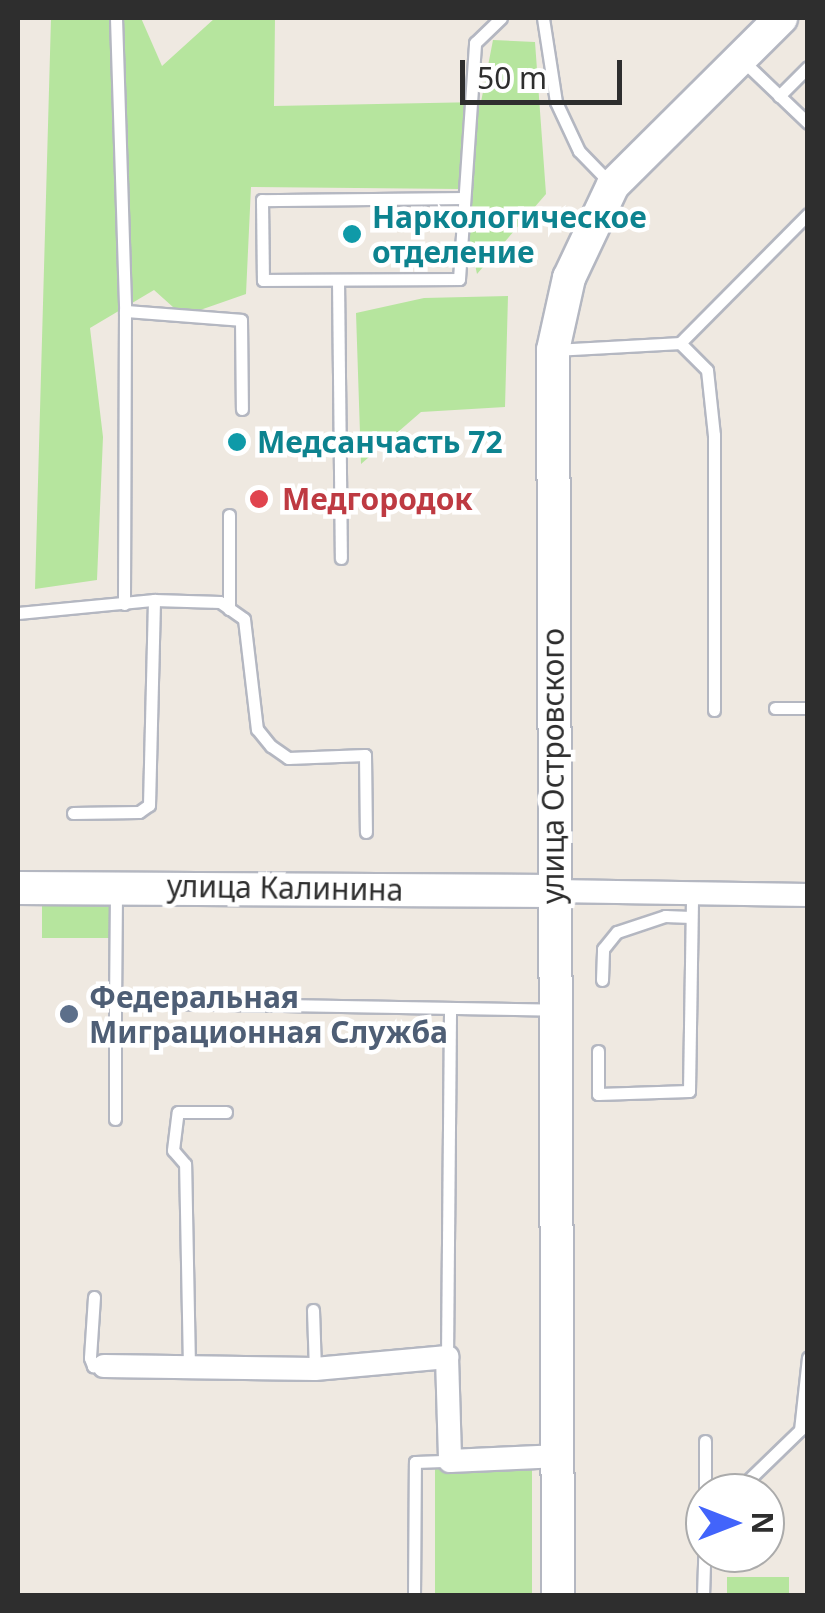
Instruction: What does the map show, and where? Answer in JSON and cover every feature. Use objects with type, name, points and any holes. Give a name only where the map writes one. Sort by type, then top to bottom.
[{"type":"street","name":"улица Островского","points":[[558,1596],[560,1456],[552,1010],[553,350],[569,278],[613,185],[781,18]]},
{"type":"street","name":"улица Калинина","points":[[18,888],[553,890]]},
{"type":"street","points":[[553,890],[808,895]]},
{"type":"street","points":[[94,1367],[189,1372],[315,1369],[447,1357],[450,1461],[560,1456]]},
{"type":"lane","points":[[116,18],[125,311],[124,604]]},
{"type":"lane","points":[[460,198],[262,200],[263,280],[459,278],[460,198],[475,43],[501,18]]},
{"type":"lane","points":[[543,18],[556,102],[579,151],[613,185]]},
{"type":"lane","points":[[742,60],[808,123]]},
{"type":"lane","points":[[780,96],[808,67]]},
{"type":"lane","points":[[553,350],[680,342],[808,214]]},
{"type":"lane","points":[[338,280],[341,558]]},
{"type":"lane","points":[[125,311],[241,320],[242,409]]},
{"type":"lane","points":[[680,342],[707,370],[712,418],[714,710]]},
{"type":"lane","points":[[228,515],[229,609]]},
{"type":"lane","points":[[74,813],[139,812],[149,805],[154,600]]},
{"type":"lane","points":[[18,613],[154,600],[220,602],[244,619],[258,729],[271,746],[288,758],[366,755],[366,832]]},
{"type":"lane","points":[[775,708],[808,708]]},
{"type":"lane","points":[[115,1119],[116,886]]},
{"type":"lane","points":[[598,1051],[598,1094],[689,1092],[692,892]]},
{"type":"lane","points":[[602,980],[603,949],[617,932],[665,916],[691,917]]},
{"type":"lane","points":[[115,1002],[552,1010]]},
{"type":"lane","points":[[447,1357],[450,1010]]},
{"type":"lane","points":[[189,1372],[185,1164],[173,1150],[178,1112],[226,1112]]},
{"type":"lane","points":[[94,1297],[94,1367]]},
{"type":"lane","points":[[313,1310],[315,1369]]},
{"type":"lane","points":[[759,1473],[804,1436],[808,1357]]},
{"type":"lane","points":[[705,1441],[706,1473]]},
{"type":"lane","points":[[414,1596],[415,1462],[450,1461]]},
{"type":"green space","points":[[51,18],[141,18],[162,66],[215,18],[275,18],[274,106],[481,102],[493,40],[535,42],[546,194],[477,274],[459,189],[251,187],[246,294],[183,316],[154,290],[90,328],[103,437],[97,580],[35,589]]},
{"type":"green space","points":[[508,296],[505,407],[421,412],[361,464],[356,313],[424,298]]},
{"type":"green space","points":[[42,899],[109,899],[109,938],[42,938]]},
{"type":"green space","points":[[435,1468],[532,1468],[532,1595],[435,1595]]},
{"type":"green space","points":[[727,1577],[789,1577],[789,1595],[727,1595]]},
{"type":"place","name":"Наркологическое отделение","points":[[352,234]]},
{"type":"place","name":"Медсанчасть 72","points":[[237,442]]},
{"type":"place","name":"Медгородок","points":[[259,499]]},
{"type":"place","name":"Федеральная Миграционная Служба","points":[[69,1014]]}]
